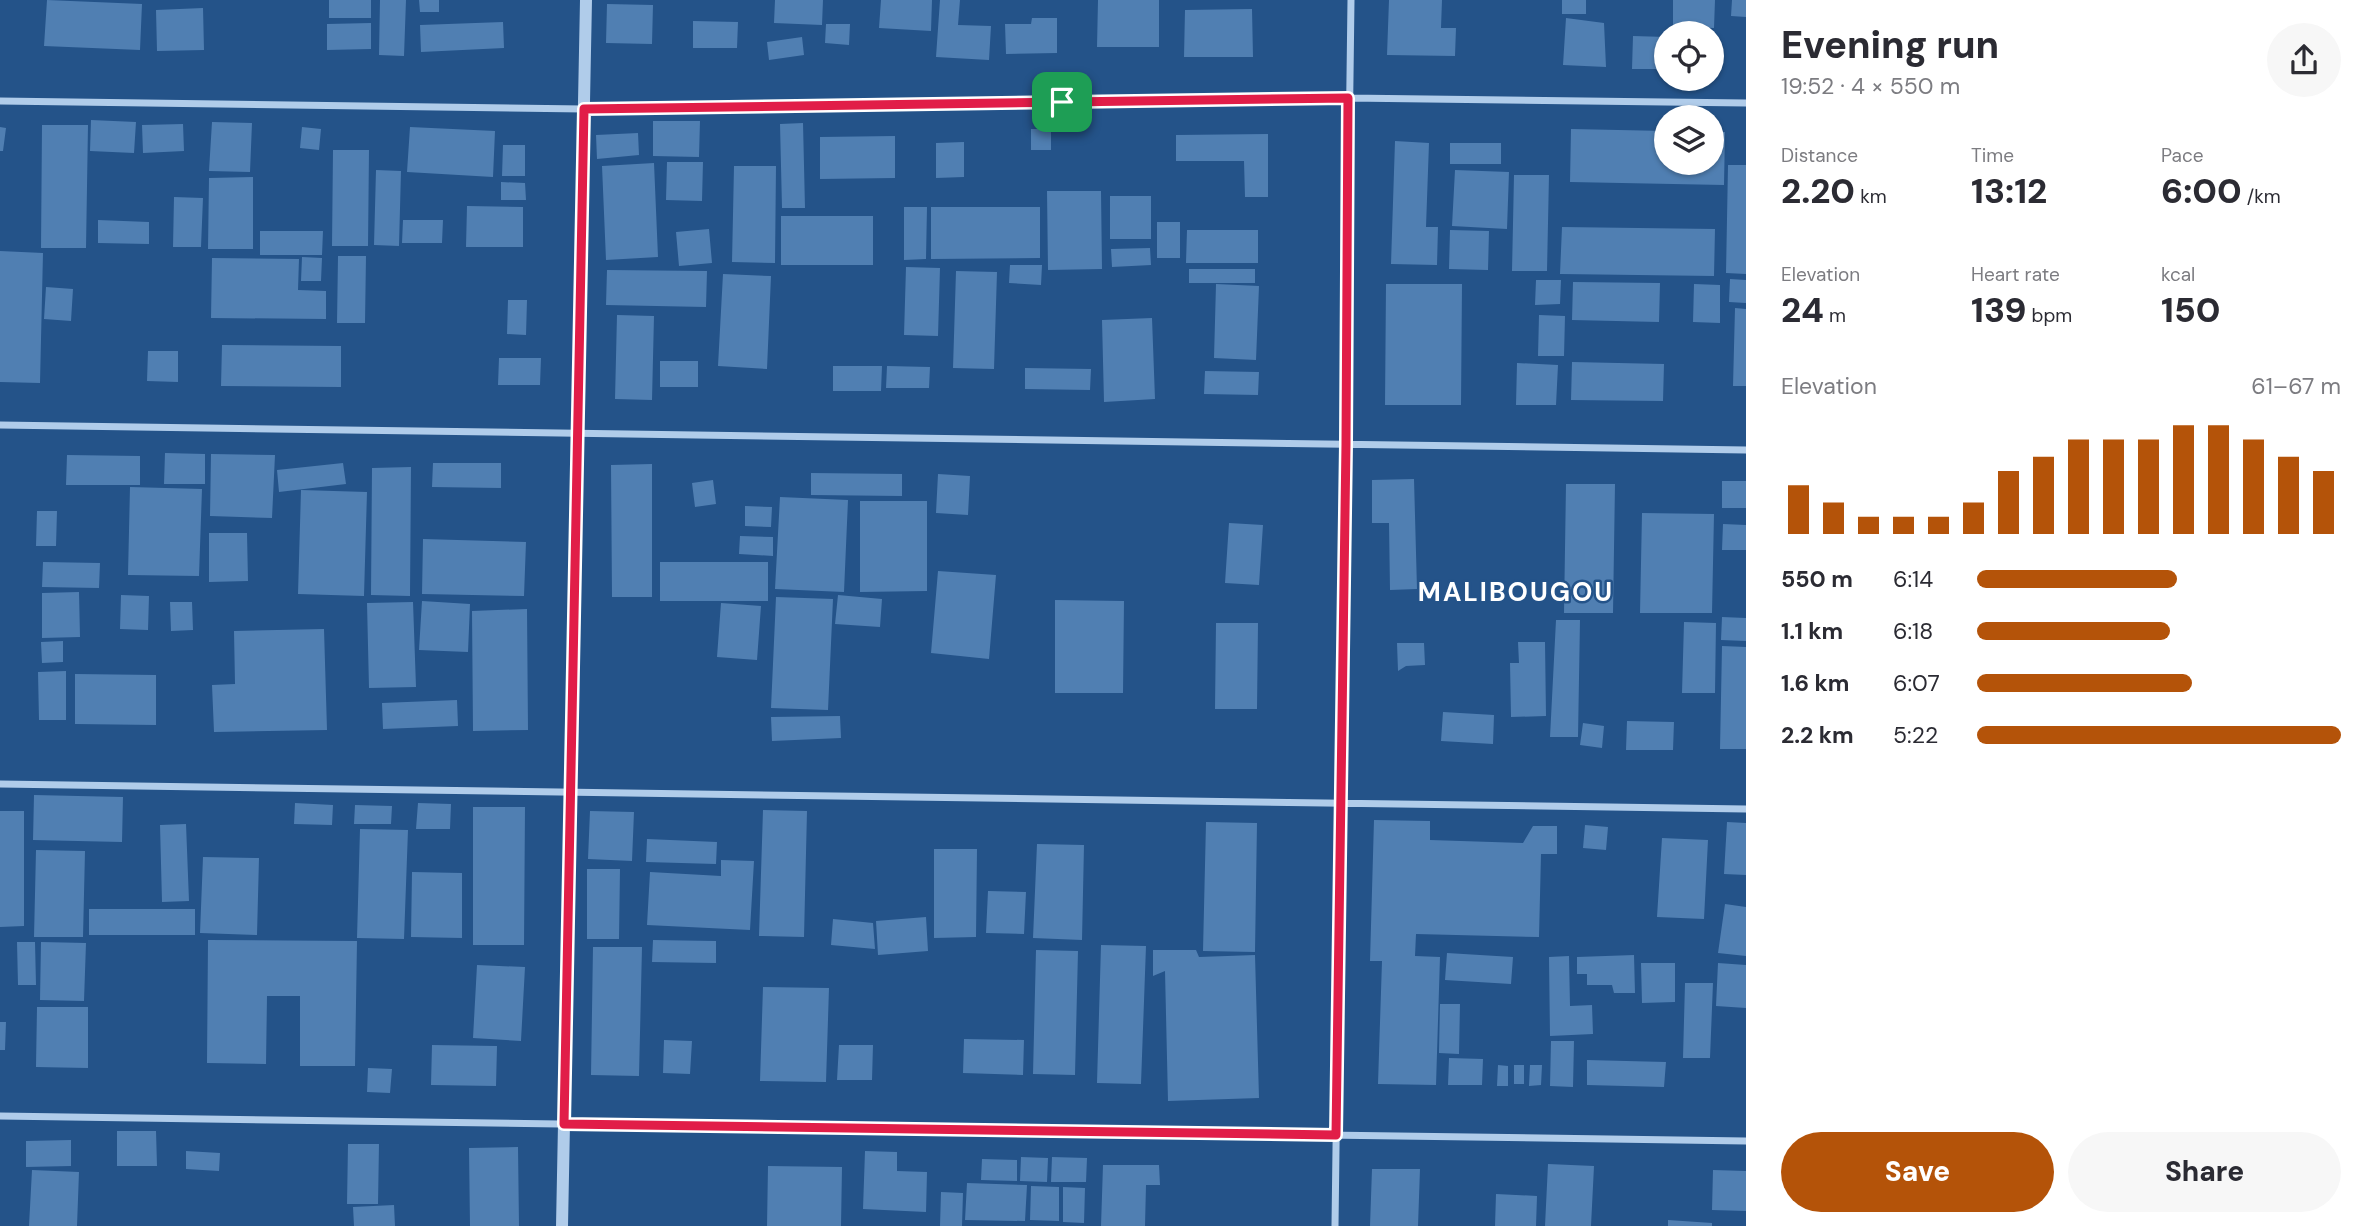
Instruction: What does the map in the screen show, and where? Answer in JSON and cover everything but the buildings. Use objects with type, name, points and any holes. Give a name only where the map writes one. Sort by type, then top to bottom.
[{"type":"street","points":[[562,1226],[586,0]]},
{"type":"street","points":[[1335,1226],[1351,0]]},
{"type":"street","points":[[0,101],[584,109],[1348,98],[1746,103]]},
{"type":"street","points":[[0,425],[1746,450]]},
{"type":"street","points":[[0,783],[1746,809]]},
{"type":"street","points":[[0,1116],[1746,1141]]},
{"type":"district","name":"MALIBOUGOU","points":[[1516,592]]},
{"type":"route","points":[[1348,98],[1336,1135],[564,1124],[584,109],[1062,102],[1348,98]]}]
